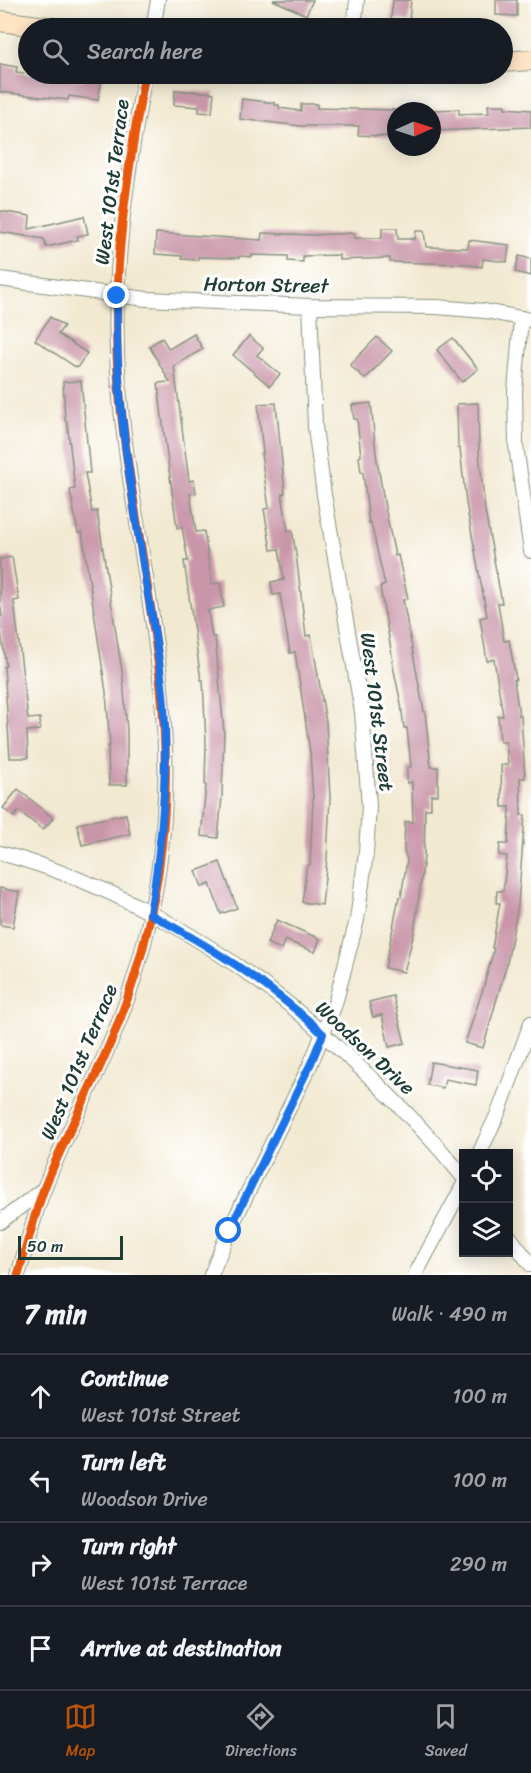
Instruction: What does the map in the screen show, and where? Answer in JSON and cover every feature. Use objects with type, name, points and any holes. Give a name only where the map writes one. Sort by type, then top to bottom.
[{"type":"street","points":[[155,18],[158,0]]},
{"type":"street","points":[[355,18],[357,0]]},
{"type":"street","points":[[0,21],[18,23]]},
{"type":"street","points":[[513,61],[531,60]]},
{"type":"street","name":"West 101st Terrace","points":[[18,1275],[45,1188],[115,1032],[134,978],[150,914],[164,818],[166,760],[164,704],[126,455],[119,386],[117,296],[121,216],[143,84]]},
{"type":"street","name":"Horton Street","points":[[0,279],[117,296],[192,303],[437,307],[485,311],[526,319]]},
{"type":"street","name":"West 101st Street","points":[[211,1275],[229,1231],[323,1034],[346,967],[357,920],[366,853],[369,806],[362,712],[324,495],[315,427],[310,306]]},
{"type":"street","points":[[526,319],[515,391],[516,446],[531,551]]},
{"type":"street","name":"Woodson Drive","points":[[0,853],[117,896],[223,956],[281,998],[323,1034],[376,1083],[459,1172]]},
{"type":"street","points":[[481,1149],[500,1111],[531,1023]]},
{"type":"street","points":[[0,1222],[45,1188]]},
{"type":"street","points":[[415,1275],[459,1193]]},
{"type":"street","points":[[513,1242],[531,1265]]},
{"type":"building","points":[[273,0],[313,0],[306,15]]},
{"type":"building","points":[[393,0],[411,0],[409,18],[391,18]]},
{"type":"building","points":[[496,0],[517,0],[517,16],[496,15]]},
{"type":"building","points":[[0,64],[17,67],[18,84],[101,84],[98,100],[69,96],[68,100],[0,92]]},
{"type":"building","points":[[175,90],[214,93],[212,113],[199,112],[199,107],[174,105]]},
{"type":"building","points":[[242,99],[275,103],[279,105],[279,108],[301,111],[301,104],[317,104],[317,108],[387,110],[387,137],[358,135],[359,126],[301,126],[240,119]]},
{"type":"building","points":[[488,105],[505,105],[505,108],[531,110],[531,127],[441,131],[441,110],[459,109],[459,114],[489,113]]},
{"type":"building","points":[[0,211],[30,216],[29,229],[84,216],[88,234],[77,236],[78,240],[46,247],[44,239],[0,232]]},
{"type":"building","points":[[382,228],[397,228],[398,239],[415,239],[416,231],[424,231],[426,247],[468,248],[469,240],[509,245],[507,262],[483,259],[482,267],[466,264],[390,262],[390,258],[339,260],[339,255],[303,256],[303,262],[288,261],[288,256],[198,257],[198,260],[155,254],[156,233],[261,240],[262,233],[312,235],[354,233],[354,238],[382,238]]},
{"type":"building","points":[[519,256],[531,259],[531,276],[515,272]]},
{"type":"building","points":[[50,317],[64,326],[58,334],[87,353],[77,368],[35,340]]},
{"type":"building","points":[[194,334],[203,349],[174,366],[189,481],[194,480],[196,493],[190,494],[196,532],[204,531],[212,584],[220,583],[224,607],[208,610],[212,637],[215,637],[224,732],[218,838],[201,836],[206,785],[203,680],[201,680],[184,561],[188,561],[182,527],[177,528],[158,383],[170,382],[149,346],[162,338],[169,349]]},
{"type":"building","points":[[249,336],[263,348],[257,355],[280,374],[270,386],[233,355]]},
{"type":"building","points":[[377,337],[392,351],[365,379],[350,365]]},
{"type":"building","points":[[453,338],[478,369],[462,382],[437,350]]},
{"type":"building","points":[[81,381],[90,473],[85,473],[92,512],[97,511],[123,678],[127,731],[127,785],[109,785],[108,746],[110,746],[106,692],[82,532],[78,533],[70,490],[75,489],[67,421],[65,421],[63,382]]},
{"type":"building","points":[[276,403],[285,493],[282,494],[288,531],[292,530],[306,636],[311,635],[326,722],[330,797],[322,905],[302,902],[307,865],[310,865],[313,800],[310,752],[295,652],[290,653],[280,594],[273,595],[271,582],[284,580],[279,549],[271,550],[264,509],[269,508],[261,454],[263,454],[258,404]]},
{"type":"building","points":[[371,403],[376,454],[385,507],[395,556],[398,555],[408,599],[403,600],[425,712],[431,767],[438,767],[438,795],[431,795],[431,809],[425,809],[424,858],[414,933],[404,972],[385,968],[407,860],[404,850],[405,822],[413,822],[412,782],[407,783],[407,768],[411,767],[407,728],[404,728],[380,587],[385,585],[371,523],[369,523],[359,457],[361,456],[357,419],[354,419],[352,405]]},
{"type":"building","points":[[478,403],[479,452],[485,511],[502,603],[498,603],[504,641],[509,640],[516,679],[514,680],[519,715],[521,715],[525,778],[520,778],[521,815],[525,815],[518,905],[507,963],[483,1048],[465,1043],[494,949],[492,948],[500,903],[496,903],[497,891],[503,891],[507,856],[499,855],[500,844],[508,844],[510,807],[502,807],[501,765],[508,765],[506,742],[500,742],[498,716],[503,716],[494,659],[487,661],[480,618],[487,616],[466,503],[460,448],[458,448],[457,404]]},
{"type":"building","points":[[12,557],[19,600],[14,601],[28,719],[40,718],[40,730],[27,731],[28,758],[10,758],[4,666],[6,666],[0,625],[2,616],[0,559]]},
{"type":"building","points":[[18,789],[53,818],[43,830],[19,811],[14,817],[3,808]]},
{"type":"building","points":[[126,814],[130,834],[82,845],[77,824]]},
{"type":"building","points":[[220,862],[237,908],[221,914],[210,884],[202,887],[196,871]]},
{"type":"building","points":[[0,888],[19,892],[13,927],[0,925]]},
{"type":"building","points":[[277,920],[320,939],[315,952],[285,940],[281,949],[267,943]]},
{"type":"building","points":[[393,996],[405,1043],[389,1047],[382,1015],[373,1017],[369,1002]]},
{"type":"building","points":[[431,1062],[478,1070],[476,1085],[445,1079],[443,1088],[427,1085]]},
{"type":"cycle path","points":[[18,1275],[45,1186],[106,1053],[133,982],[148,927],[162,844],[165,763],[163,709],[150,602],[125,441],[117,347],[121,229],[143,84]]},
{"type":"route","points":[[117,296],[119,386],[127,467],[164,704],[166,760],[164,818],[150,914],[223,956],[281,998],[323,1034],[229,1231]]}]
